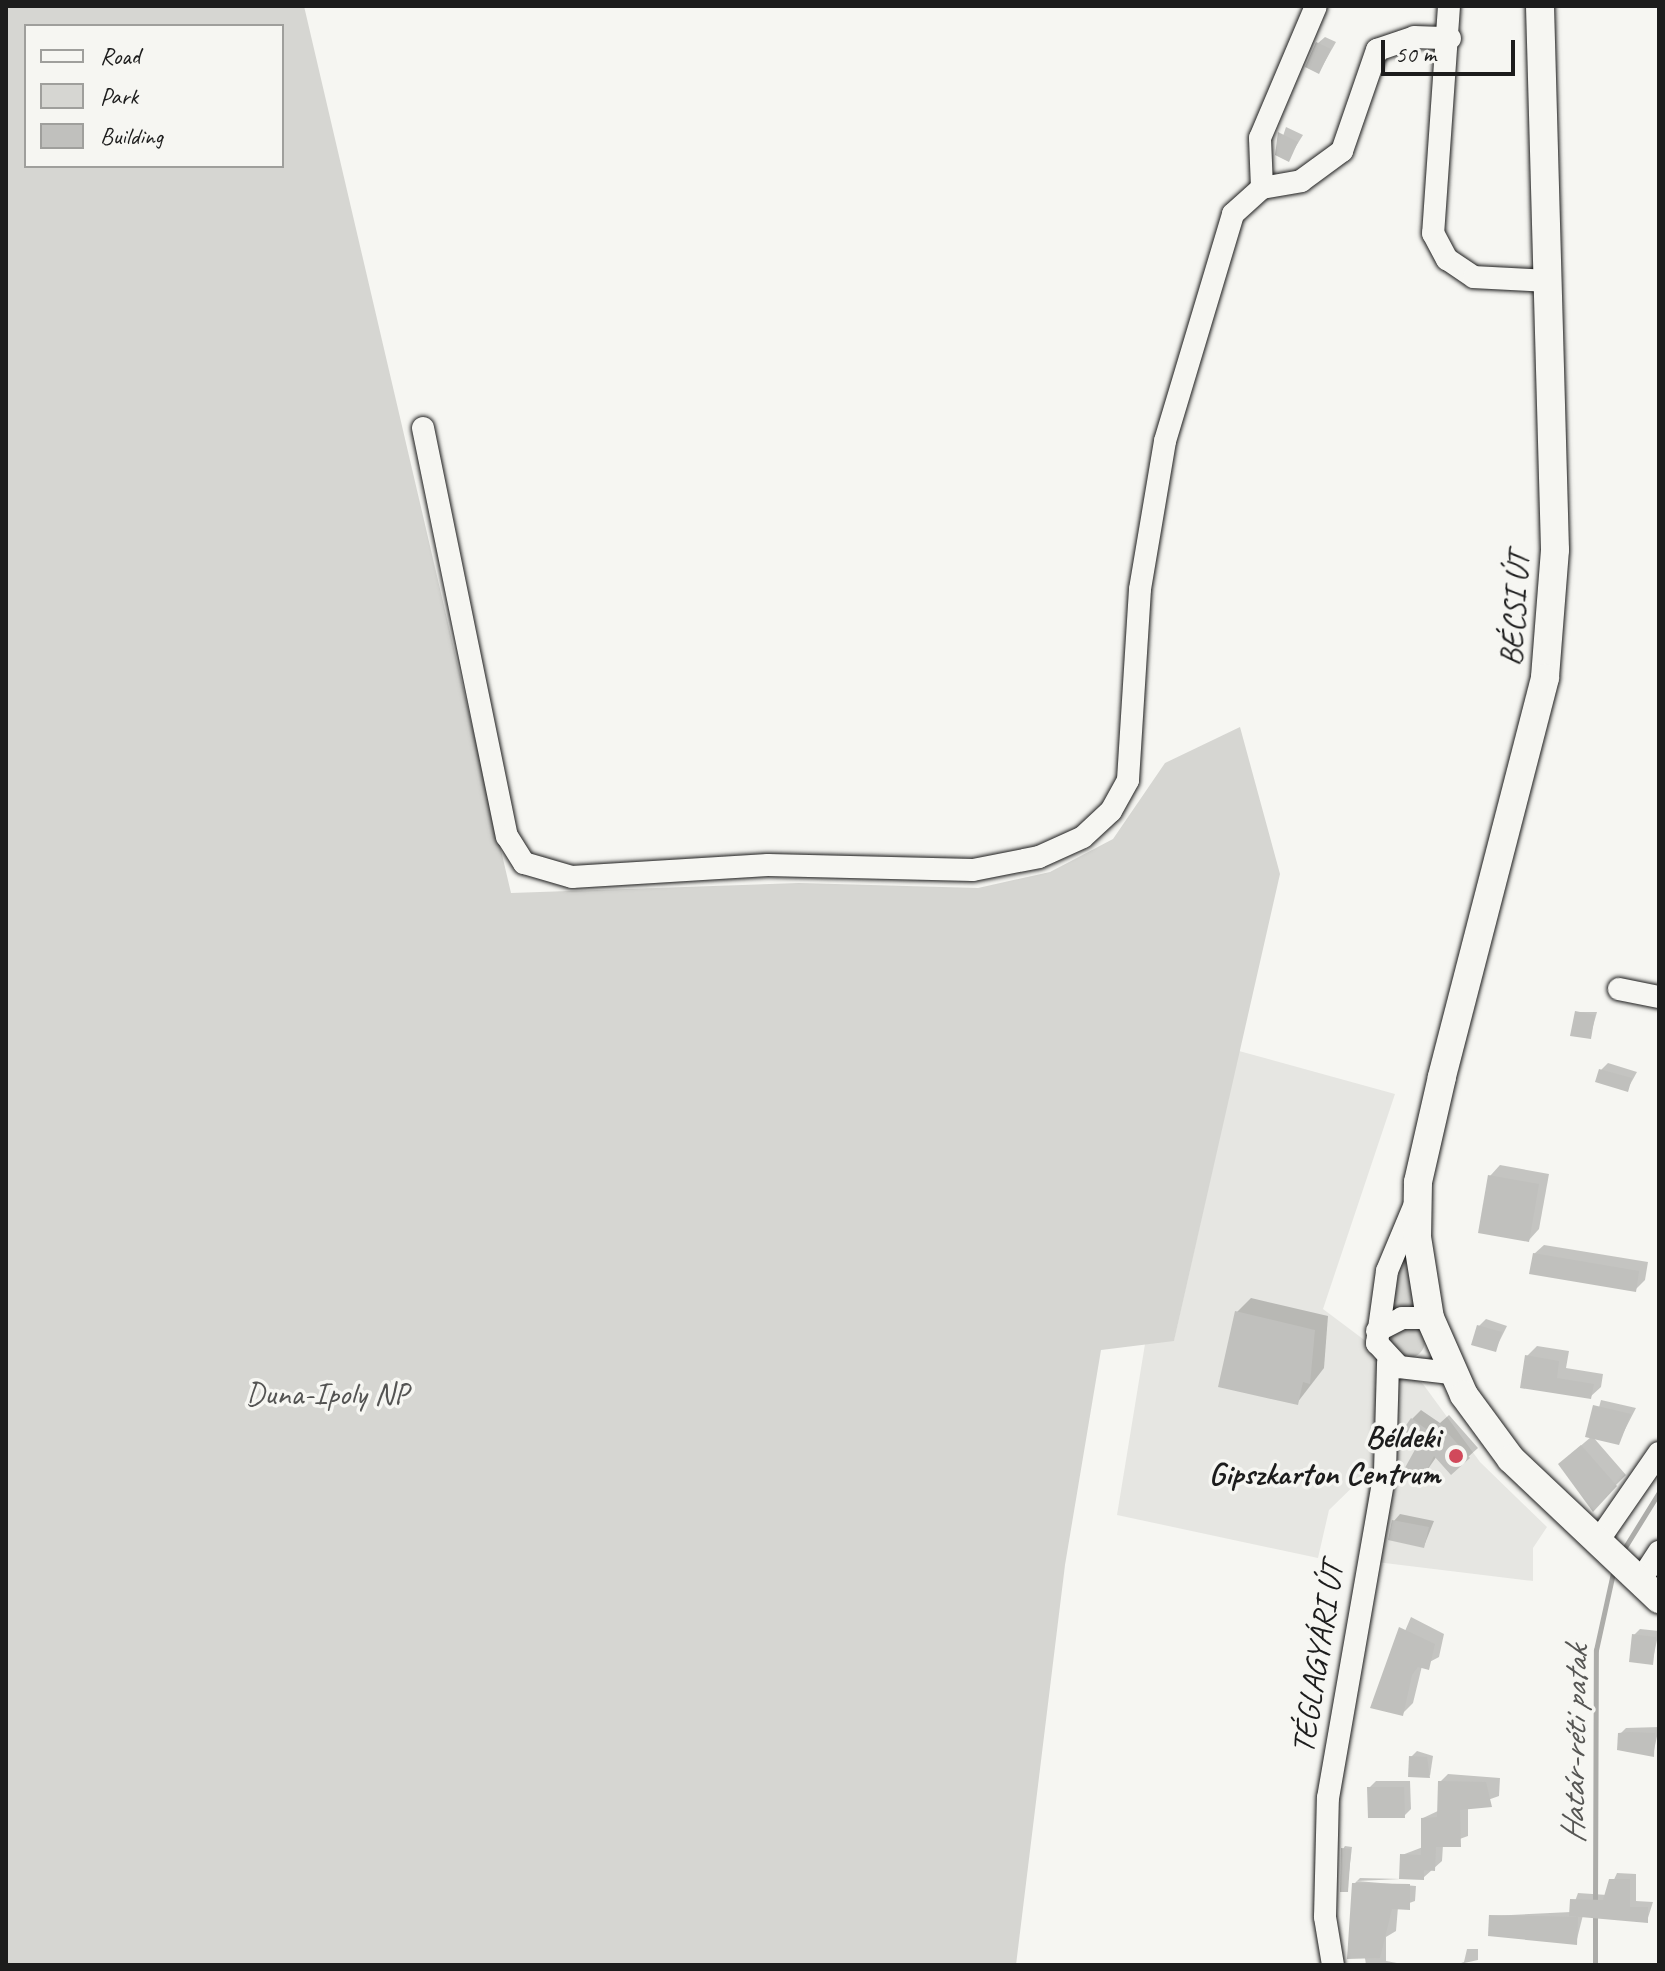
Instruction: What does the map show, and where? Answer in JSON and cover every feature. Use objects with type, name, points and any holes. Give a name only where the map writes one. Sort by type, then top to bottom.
[{"type":"main road","name":"BÉCSI ÚT","points":[[1416,1202],[1545,678],[1555,550],[1540,6]]},
{"type":"main road","points":[[1416,1202],[1430,1318],[1441,1363],[1511,1459],[1649,1590]]},
{"type":"street","points":[[1262,188],[1260,138],[1316,6]]},
{"type":"street","points":[[1449,6],[1450,38],[1430,217],[1437,245],[1474,277],[1548,281]]},
{"type":"street","points":[[423,428],[507,836],[524,863],[572,877],[768,865],[973,870],[1039,857],[1083,837],[1111,811],[1128,780],[1140,589],[1165,441],[1233,214],[1262,188],[1301,181],[1342,151],[1377,50],[1414,37],[1450,38]]},
{"type":"street","points":[[1619,989],[1659,997]]},
{"type":"street","points":[[1416,1202],[1387,1271],[1377,1331],[1388,1362],[1441,1363]]},
{"type":"street","points":[[1377,1331],[1402,1318],[1430,1318]]},
{"type":"street","name":"TÉGLAGYÁRI ÚT","points":[[1333,1965],[1325,1917],[1328,1798],[1385,1472],[1388,1362]]},
{"type":"street","points":[[1598,1541],[1659,1453]]},
{"type":"street","points":[[1649,1590],[1659,1552]]},
{"type":"shaded area","points":[[1239,1051],[1395,1094],[1323,1309],[1423,1384],[1480,1462],[1547,1527],[1533,1548],[1533,1581],[1360,1560],[1370,1470],[1329,1510],[1318,1558],[1117,1515],[1145,1344],[1174,1340]]},
{"type":"green space","name":"Duna-Ipoly NP","points":[[6,6],[304,6],[511,893],[799,883],[978,888],[1050,872],[1113,839],[1165,763],[1240,727],[1280,874],[1174,1341],[1101,1350],[1065,1565],[1016,1965],[6,1965]]},
{"type":"green space","points":[[1405,1253],[1416,1310],[1390,1313],[1403,1255]]},
{"type":"green space","points":[[1408,1324],[1420,1329],[1425,1341],[1420,1353],[1408,1358],[1396,1353],[1391,1341],[1396,1329]]},
{"type":"building","points":[[1316,42],[1331,49],[1319,74],[1305,67]]},
{"type":"building","points":[[1278,132],[1298,142],[1289,162],[1275,155]]},
{"type":"building","points":[[1575,1011],[1595,1015],[1591,1039],[1570,1036]]},
{"type":"building","points":[[1599,1069],[1632,1078],[1628,1092],[1595,1082]]},
{"type":"building","points":[[1488,1175],[1539,1184],[1529,1242],[1478,1233]]},
{"type":"building","points":[[1533,1253],[1639,1271],[1636,1292],[1529,1274]]},
{"type":"building","points":[[1235,1311],[1315,1330],[1310,1384],[1303,1382],[1298,1405],[1218,1387]]},
{"type":"building","points":[[1477,1325],[1502,1332],[1496,1352],[1471,1345]]},
{"type":"building","points":[[1525,1355],[1559,1361],[1557,1378],[1594,1384],[1591,1399],[1520,1388]]},
{"type":"building","points":[[1593,1405],[1631,1414],[1619,1445],[1585,1437]]},
{"type":"building","points":[[1411,1418],[1429,1431],[1439,1423],[1470,1458],[1451,1475],[1434,1456],[1420,1484],[1401,1475],[1417,1446],[1400,1434]]},
{"type":"building","points":[[1581,1445],[1617,1486],[1593,1512],[1558,1464]]},
{"type":"building","points":[[1392,1520],[1429,1527],[1424,1548],[1388,1540]]},
{"type":"building","points":[[1399,1627],[1435,1644],[1429,1670],[1418,1667],[1412,1675],[1403,1716],[1370,1708]]},
{"type":"building","points":[[1632,1634],[1656,1637],[1653,1665],[1629,1662]]},
{"type":"building","points":[[1618,1733],[1655,1733],[1654,1757],[1617,1750]]},
{"type":"building","points":[[1409,1756],[1427,1757],[1430,1778],[1408,1777]]},
{"type":"building","points":[[1438,1781],[1486,1782],[1492,1807],[1460,1810],[1461,1847],[1436,1847],[1435,1871],[1424,1870],[1424,1880],[1399,1879],[1400,1854],[1421,1855],[1421,1818],[1437,1817]]},
{"type":"building","points":[[1367,1787],[1404,1787],[1405,1818],[1368,1818]]},
{"type":"building","points":[[1341,1848],[1351,1849],[1348,1892],[1340,1892]]},
{"type":"building","points":[[1609,1879],[1630,1879],[1630,1907],[1648,1907],[1648,1923],[1569,1916],[1570,1899],[1603,1900]]},
{"type":"building","points":[[1352,1883],[1410,1884],[1410,1910],[1392,1909],[1380,1958],[1347,1959]]},
{"type":"building","points":[[1489,1915],[1578,1917],[1577,1945],[1488,1936]]},
{"type":"waterway","name":"Határ-réti patak","points":[[1622,1552],[1659,1492]]},
{"type":"waterway","name":"Határ-réti patak","points":[[1595,1904],[1596,1650],[1614,1568]]},
{"type":"waterway","name":"Határ-réti patak","points":[[1595,1914],[1595,1965]]},
{"type":"place","name":"Béldeki Gipszkarton Centrum","points":[[1456,1456]]}]
